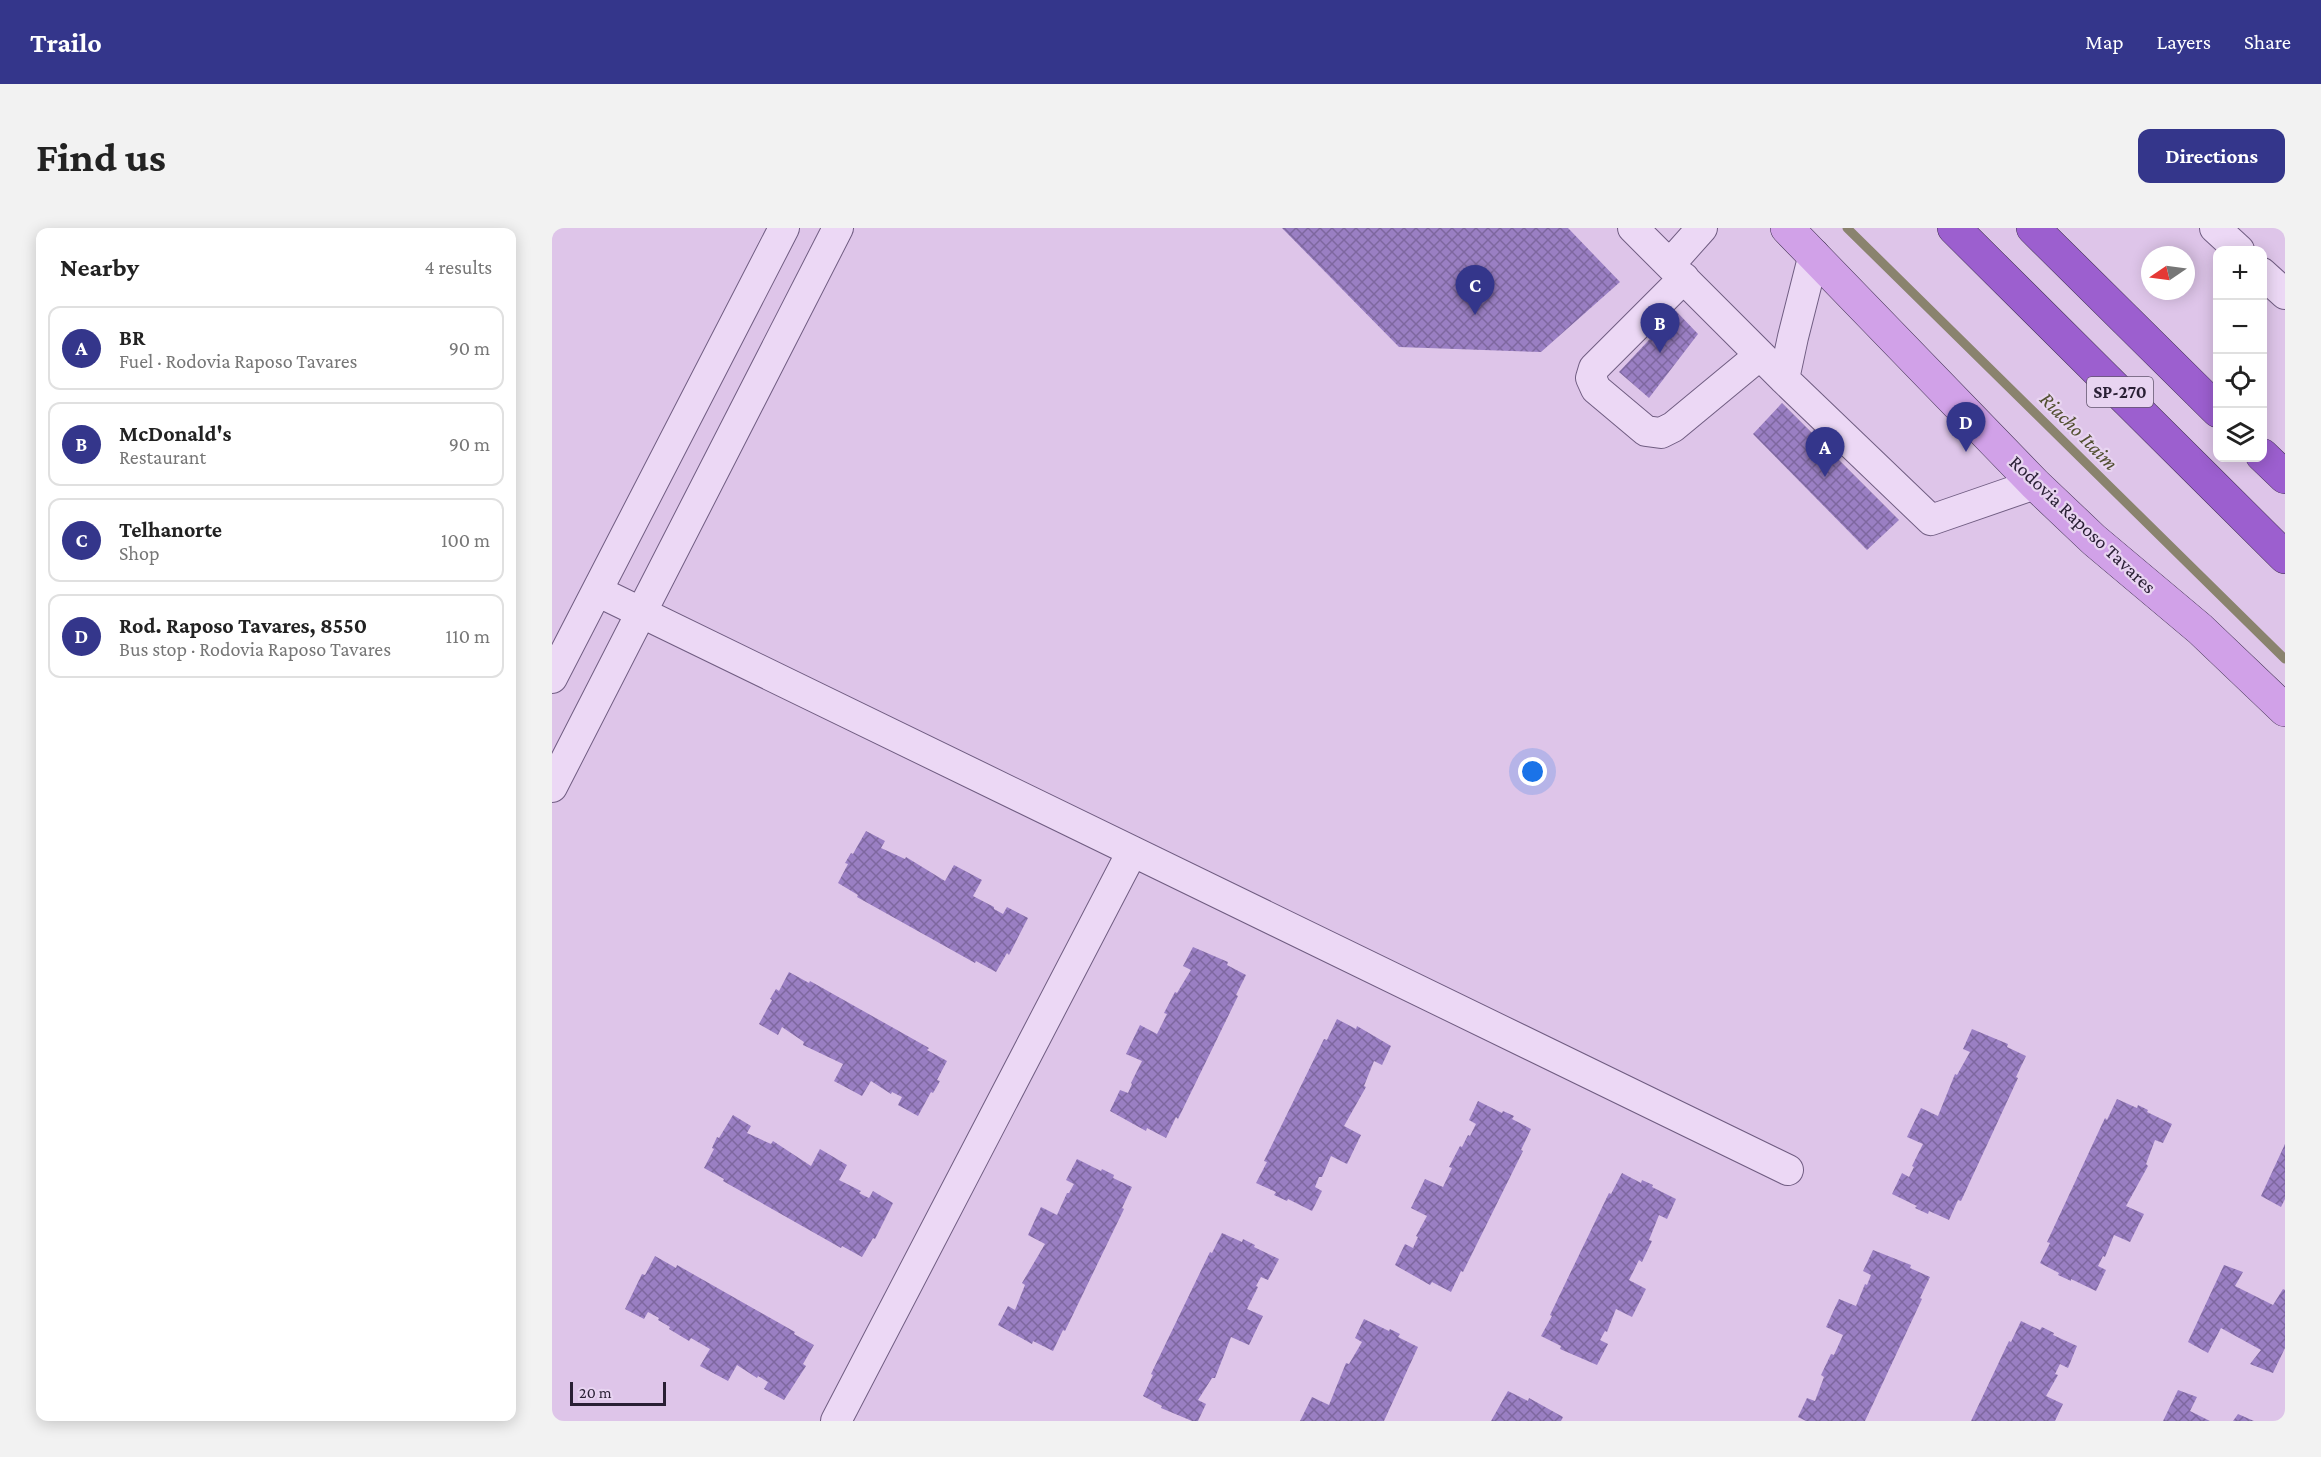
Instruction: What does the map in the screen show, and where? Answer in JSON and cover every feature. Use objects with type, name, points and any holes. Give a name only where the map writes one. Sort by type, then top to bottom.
[{"type":"highway","name":"SP-270","points":[[1954,228],[2285,557]]},
{"type":"highway","name":"SP-270","points":[[2033,228],[2214,408]]},
{"type":"highway","points":[[2267,460],[2285,477]]},
{"type":"main road","name":"Rodovia Raposo Tavares","points":[[1787,228],[2035,484],[2094,540],[2200,629],[2285,710]]},
{"type":"street","points":[[552,678],[784,228]]},
{"type":"street","points":[[552,787],[838,228]]},
{"type":"street","points":[[1702,228],[1677,271],[1594,368],[1591,378],[1596,389],[1647,431],[1661,433],[1673,427],[1760,355]]},
{"type":"street","points":[[2215,228],[2235,246]]},
{"type":"street","points":[[1644,231],[1677,271],[1784,380],[1931,520],[2035,484]]},
{"type":"street","points":[[1784,380],[1792,337],[1814,254]]},
{"type":"street","points":[[2267,278],[2285,294]]},
{"type":"street","points":[[597,591],[1788,1170]]},
{"type":"street","points":[[836,1421],[1132,852]]},
{"type":"building","points":[[1282,228],[1568,228],[1620,282],[1541,352],[1399,347]]},
{"type":"building","points":[[1676,311],[1698,334],[1649,398],[1619,372]]},
{"type":"building","points":[[1782,403],[1899,520],[1867,550],[1753,434]]},
{"type":"building","points":[[866,831],[885,841],[881,848],[905,859],[906,857],[945,881],[954,865],[982,880],[973,896],[1003,914],[1007,907],[1028,918],[1009,955],[1007,953],[996,972],[976,961],[975,963],[857,897],[858,895],[838,883],[848,864],[845,863]]},
{"type":"building","points":[[1193,947],[1228,962],[1227,965],[1246,975],[1178,1119],[1176,1117],[1166,1138],[1147,1128],[1146,1131],[1110,1111],[1120,1090],[1128,1093],[1142,1061],[1126,1054],[1140,1025],[1157,1034],[1167,1014],[1164,1013],[1175,992],[1177,993],[1191,970],[1183,966]]},
{"type":"building","points":[[789,972],[809,983],[810,981],[929,1048],[927,1050],[947,1061],[937,1080],[940,1081],[918,1116],[898,1105],[902,1097],[892,1092],[891,1094],[871,1081],[862,1096],[834,1081],[843,1064],[803,1045],[804,1042],[782,1027],[778,1035],[759,1024],[772,1000],[770,999],[776,989],[779,991]]},
{"type":"building","points":[[1337,1019],[1356,1029],[1357,1026],[1391,1046],[1382,1065],[1374,1061],[1364,1086],[1366,1087],[1344,1126],[1361,1135],[1347,1164],[1331,1156],[1315,1187],[1322,1191],[1312,1211],[1274,1195],[1276,1192],[1256,1183],[1267,1162],[1264,1161],[1324,1039],[1327,1040]]},
{"type":"building","points":[[1972,1029],[2008,1044],[2007,1047],[2026,1056],[1961,1201],[1958,1200],[1949,1220],[1929,1211],[1928,1214],[1892,1194],[1902,1173],[1909,1177],[1923,1144],[1907,1137],[1921,1108],[1938,1116],[1955,1074],[1957,1075],[1970,1052],[1963,1049]]},
{"type":"building","points":[[2117,1099],[2137,1108],[2138,1105],[2172,1124],[2163,1143],[2155,1140],[2146,1164],[2148,1166],[2126,1206],[2144,1214],[2130,1242],[2114,1235],[2105,1257],[2103,1256],[2098,1266],[2106,1270],[2096,1291],[2058,1275],[2059,1273],[2040,1263],[2050,1243],[2047,1242],[2105,1118],[2107,1120]]},
{"type":"building","points":[[1478,1101],[1502,1113],[1503,1111],[1514,1116],[1512,1119],[1531,1129],[1521,1150],[1523,1151],[1451,1292],[1432,1282],[1430,1285],[1395,1265],[1405,1244],[1413,1248],[1418,1237],[1416,1236],[1427,1216],[1411,1208],[1425,1179],[1443,1187],[1452,1168],[1449,1167],[1460,1146],[1462,1147],[1468,1135],[1470,1136],[1476,1124],[1469,1120]]},
{"type":"building","points":[[733,1115],[751,1126],[747,1133],[771,1144],[773,1141],[811,1166],[820,1149],[847,1165],[839,1180],[861,1191],[859,1193],[869,1198],[873,1191],[893,1203],[875,1239],[873,1238],[862,1257],[842,1246],[841,1248],[704,1168],[714,1149],[712,1148],[717,1137],[719,1138]]},
{"type":"building","points":[[2285,1144],[2285,1199],[2281,1207],[2261,1196]]},
{"type":"building","points":[[1077,1159],[1114,1175],[1113,1178],[1132,1187],[1122,1208],[1124,1209],[1053,1351],[1033,1341],[1032,1344],[998,1325],[1008,1306],[1015,1310],[1025,1285],[1022,1283],[1045,1244],[1028,1235],[1041,1207],[1057,1215],[1067,1193],[1074,1184],[1066,1180]]},
{"type":"building","points":[[1622,1173],[1641,1183],[1642,1180],[1653,1185],[1652,1187],[1676,1199],[1667,1219],[1659,1215],[1649,1240],[1652,1241],[1642,1262],[1639,1260],[1629,1280],[1646,1289],[1632,1317],[1616,1309],[1607,1332],[1605,1331],[1600,1340],[1608,1344],[1597,1365],[1560,1349],[1561,1346],[1541,1336],[1609,1193],[1611,1194]]},
{"type":"building","points":[[1222,1233],[1242,1242],[1243,1239],[1279,1259],[1268,1280],[1261,1277],[1247,1309],[1263,1316],[1249,1345],[1231,1337],[1215,1378],[1212,1378],[1198,1400],[1206,1404],[1198,1421],[1192,1421],[1161,1408],[1162,1406],[1143,1396],[1153,1375],[1151,1374],[1210,1252],[1212,1253]]},
{"type":"building","points":[[1873,1250],[1911,1265],[1910,1268],[1930,1277],[1920,1298],[1922,1299],[1865,1421],[1806,1421],[1798,1417],[1807,1398],[1815,1401],[1824,1377],[1821,1375],[1843,1335],[1826,1327],[1839,1299],[1856,1306],[1871,1275],[1863,1271]]},
{"type":"building","points":[[655,1256],[676,1268],[677,1265],[814,1345],[803,1364],[806,1366],[784,1400],[764,1389],[768,1382],[737,1365],[728,1381],[700,1366],[710,1349],[691,1338],[689,1341],[648,1312],[644,1319],[625,1309],[642,1274],[645,1275]]},
{"type":"building","points":[[2224,1265],[2243,1272],[2235,1286],[2273,1305],[2283,1289],[2285,1290],[2285,1348],[2273,1373],[2250,1364],[2261,1350],[2221,1328],[2208,1353],[2188,1342]]},
{"type":"building","points":[[1364,1319],[1400,1334],[1398,1337],[1418,1347],[1384,1421],[1300,1421],[1312,1397],[1329,1405],[1346,1363],[1349,1364],[1362,1342],[1355,1338]]},
{"type":"building","points":[[2021,1321],[2040,1330],[2042,1327],[2077,1346],[2068,1368],[2060,1364],[2055,1374],[2058,1375],[2046,1396],[2063,1404],[2055,1421],[1971,1421],[2009,1341],[2011,1342]]},
{"type":"building","points":[[2178,1390],[2197,1397],[2190,1411],[2210,1421],[2163,1421]]},
{"type":"building","points":[[1508,1391],[1528,1401],[1529,1398],[1563,1417],[1561,1421],[1491,1421]]},
{"type":"building","points":[[2238,1414],[2254,1421],[2233,1421]]},
{"type":"waterway","name":"Riacho Itaim","points":[[1847,228],[2285,659]]},
{"type":"place","name":"Telhanorte","points":[[1475,315]]},
{"type":"place","name":"McDonald's","points":[[1660,353]]},
{"type":"place","name":"Rod. Raposo Tavares, 8550","points":[[1966,452]]},
{"type":"place","name":"BR","points":[[1825,477]]}]
